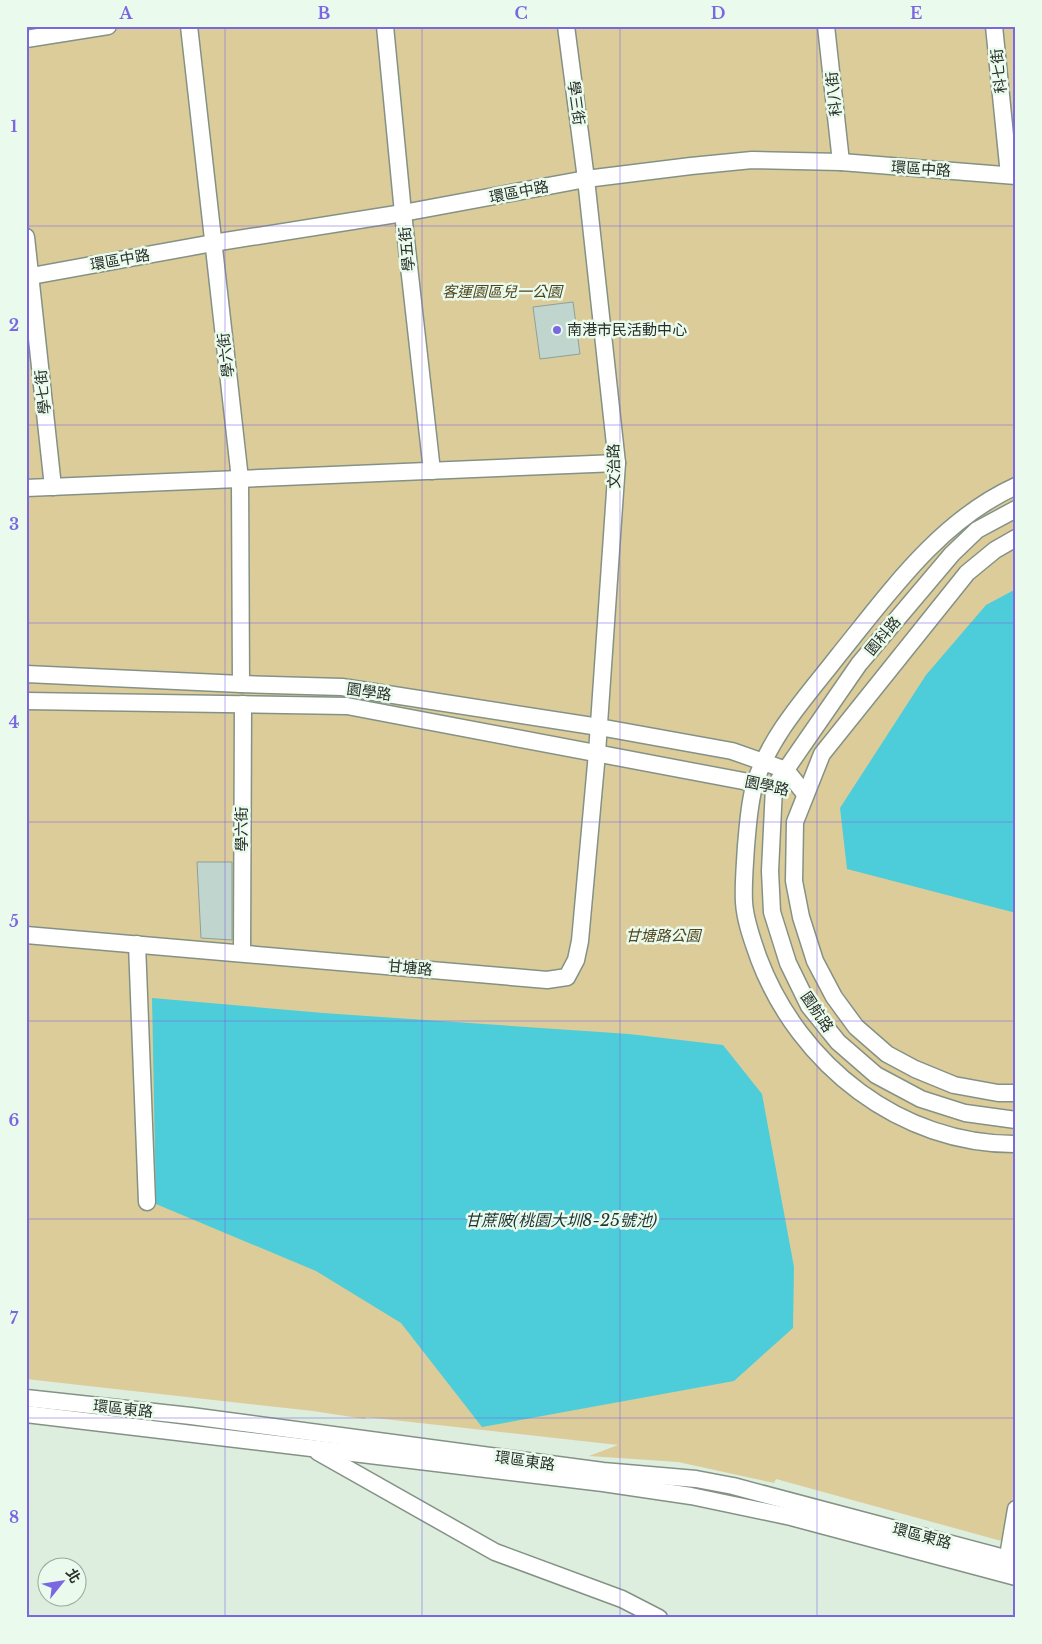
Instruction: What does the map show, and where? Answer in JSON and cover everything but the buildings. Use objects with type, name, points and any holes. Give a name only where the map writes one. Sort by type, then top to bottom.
[{"type":"street","points":[[26,39],[108,26]]},
{"type":"street","name":"學六街","points":[[190,26],[240,479],[240,684]]},
{"type":"street","name":"學五街","points":[[385,26],[432,471]]},
{"type":"street","name":"學三街","points":[[566,26],[586,179]]},
{"type":"street","name":"科八街","points":[[826,26],[841,162]]},
{"type":"street","name":"科七街","points":[[994,26],[1012,176]]},
{"type":"street","name":"環區中路","points":[[28,277],[213,243],[404,213],[586,179],[691,166],[752,160],[841,162],[1012,176]]},
{"type":"street","name":"文治路","points":[[586,179],[616,464],[597,753]]},
{"type":"street","name":"學七街","points":[[26,237],[28,277],[53,487]]},
{"type":"street","points":[[26,488],[616,464]]},
{"type":"street","points":[[1016,486],[984,502],[942,535],[887,595],[784,724],[755,783],[748,817],[744,902],[755,949],[781,1006],[798,1032],[817,1054],[849,1085],[894,1115],[930,1130],[970,1141],[1016,1144]]},
{"type":"street","name":"園科路","points":[[774,787],[859,664],[952,554],[977,530],[1016,510]]},
{"type":"street","points":[[1016,538],[995,550],[967,573],[822,754],[795,822],[794,881],[801,917],[815,961],[834,997],[856,1027],[887,1054],[915,1069],[954,1085],[998,1093],[1016,1093]]},
{"type":"street","name":"園學路","points":[[26,674],[342,687],[732,750],[786,770],[805,794]]},
{"type":"street","name":"園學路","points":[[26,701],[347,706],[805,794]]},
{"type":"street","name":"學六街","points":[[242,953],[243,704]]},
{"type":"street","name":"甘塘路","points":[[26,935],[546,980],[567,977],[576,960],[580,941],[597,753]]},
{"type":"street","name":"園航路","points":[[774,787],[770,871],[772,912],[788,963],[809,1006],[838,1042],[876,1075],[921,1099],[965,1113],[1016,1120]]},
{"type":"street","points":[[137,944],[147,1202]]},
{"type":"street","name":"環區東路","points":[[26,1398],[191,1416],[603,1471],[696,1479],[742,1489],[1011,1568]]},
{"type":"street","name":"環區東路","points":[[26,1414],[593,1482],[691,1496],[792,1517],[1011,1568]]},
{"type":"street","points":[[312,1448],[495,1552],[622,1599],[659,1618]]},
{"type":"street","points":[[1011,1568],[1016,1509]]},
{"type":"green space","points":[[26,26],[1016,26],[1016,1545],[776,1479],[774,1483],[678,1462],[589,1456],[618,1445],[366,1417],[365,1419],[313,1411],[26,1379]]},
{"type":"water","points":[[1016,589],[1016,913],[847,869],[840,808],[926,675],[986,605]]},
{"type":"water","name":"甘蔗陂(桃園大圳8-25號池)","points":[[152,998],[323,1013],[629,1034],[723,1045],[762,1094],[794,1267],[793,1328],[734,1381],[482,1427],[401,1323],[316,1271],[156,1204]]},
{"type":"place","name":"南港市民活動中心","points":[[557,330]]},
{"type":"park label","name":"客運園區兒一公園","points":[[502,292]]},
{"type":"park label","name":"甘塘路公園","points":[[663,936]]}]
